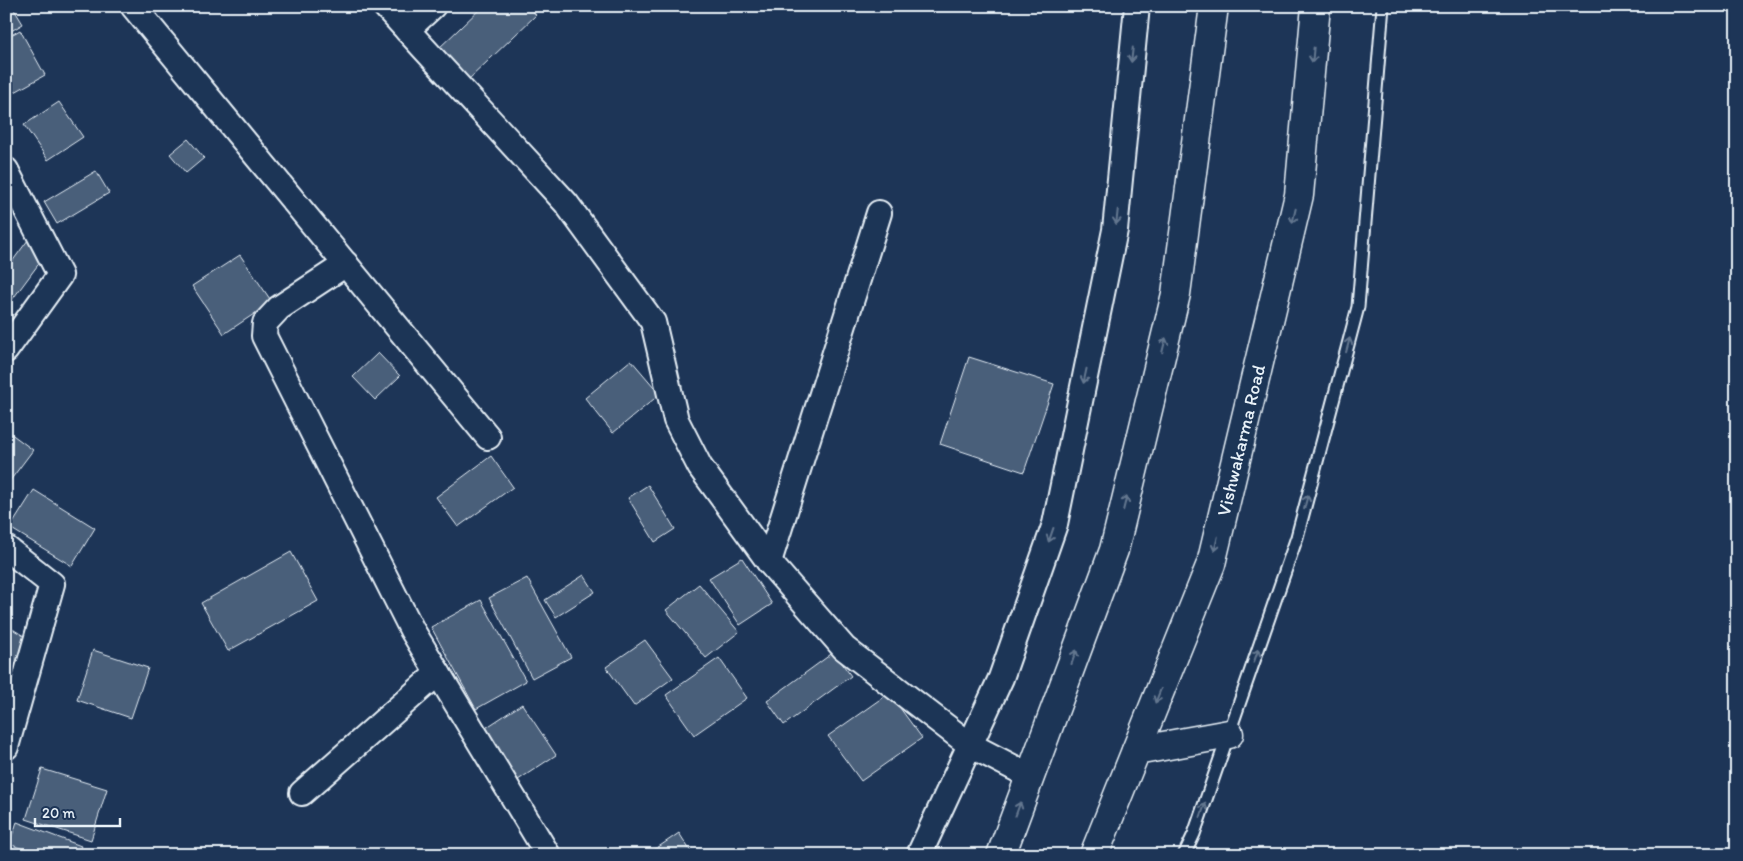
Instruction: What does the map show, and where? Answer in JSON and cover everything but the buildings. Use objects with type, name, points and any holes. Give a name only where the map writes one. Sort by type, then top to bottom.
[{"type":"main road","points":[[1001,855],[1114,550],[1176,294],[1214,6]]},
{"type":"main road","name":"Vishwakarma Road","points":[[1094,855],[1211,564],[1299,195],[1316,6]]},
{"type":"main road","points":[[1136,751],[1229,734]]},
{"type":"street","points":[[133,6],[488,438]]},
{"type":"street","points":[[385,6],[566,203],[653,322],[676,420],[700,467],[768,562],[844,648],[970,745],[1030,776]]},
{"type":"street","points":[[407,30],[433,6]]},
{"type":"street","points":[[920,855],[1001,678],[1055,524],[1115,230],[1137,6]]},
{"type":"street","points":[[6,170],[60,275],[8,345]]},
{"type":"street","points":[[768,562],[879,213]]},
{"type":"street","points":[[346,264],[278,308],[265,323],[264,336],[412,630],[548,855]]},
{"type":"street","points":[[6,548],[52,584],[6,747]]},
{"type":"street","points":[[302,793],[438,673]]},
{"type":"lane","points":[[1184,855],[1194,834],[1297,537],[1358,307],[1384,6]]}]
